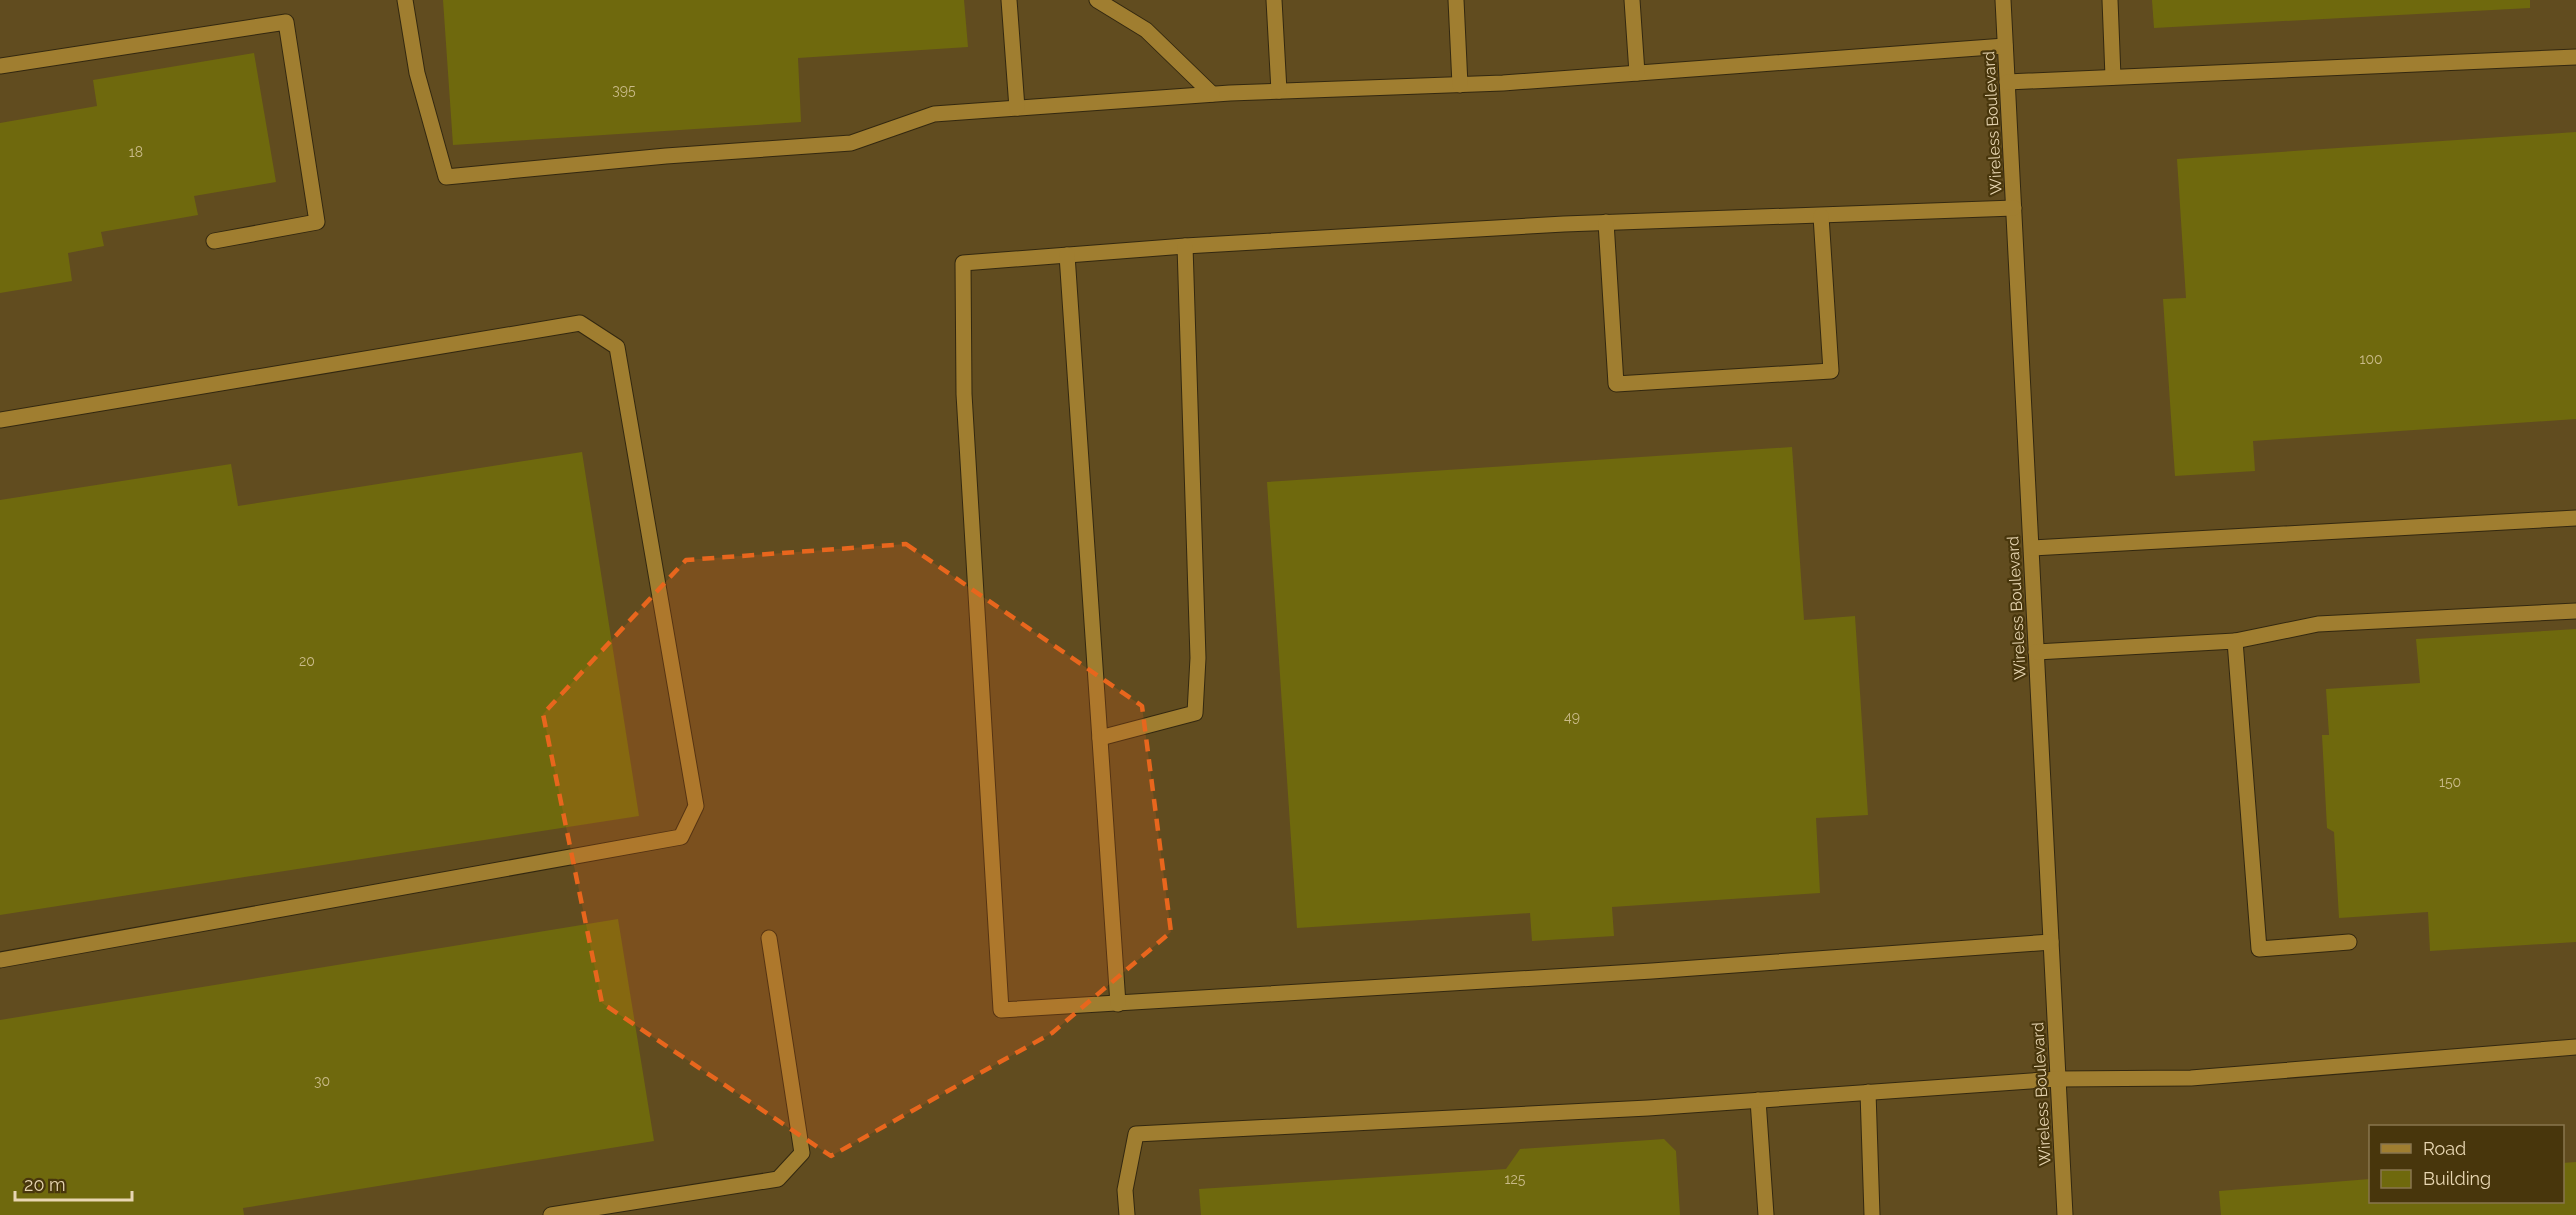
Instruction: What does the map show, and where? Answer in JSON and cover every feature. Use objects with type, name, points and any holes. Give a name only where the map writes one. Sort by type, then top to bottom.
[{"type":"street","points":[[405,0],[417,72],[446,177],[666,156],[851,143],[934,114],[1212,94],[1460,85],[2006,45]]},
{"type":"street","points":[[1008,0],[1017,108]]},
{"type":"street","points":[[1097,0],[1146,30],[1212,94]]},
{"type":"street","points":[[1274,0],[1279,91]]},
{"type":"street","points":[[1456,0],[1460,85]]},
{"type":"street","points":[[1632,0],[1637,73]]},
{"type":"street","name":"Wireless Boulevard","points":[[2003,0],[2065,1215]]},
{"type":"street","points":[[2110,0],[2113,77]]},
{"type":"street","points":[[0,66],[286,22],[317,222],[214,241]]},
{"type":"street","points":[[2007,82],[2576,57]]},
{"type":"street","points":[[2014,208],[1606,222],[1185,246],[963,263],[964,394],[1001,1010],[1652,971],[2051,942]]},
{"type":"street","points":[[1606,222],[1616,384],[1831,371],[1821,216]]},
{"type":"street","points":[[1100,738],[1195,713],[1198,658],[1185,246]]},
{"type":"street","points":[[1067,255],[1118,1004]]},
{"type":"street","points":[[0,420],[580,323],[617,347],[696,806],[681,837],[0,960]]},
{"type":"street","points":[[2032,548],[2576,518]]},
{"type":"street","points":[[2036,652],[2235,640],[2318,624],[2576,611]]},
{"type":"street","points":[[2235,640],[2259,949],[2349,942]]},
{"type":"street","points":[[551,1215],[778,1179],[802,1153],[769,938]]},
{"type":"street","points":[[1127,1215],[1125,1190],[1136,1134],[1648,1108],[2058,1079],[2191,1078],[2576,1047]]},
{"type":"street","points":[[1868,1092],[1872,1215]]},
{"type":"street","points":[[1758,1100],[1766,1215]]},
{"type":"highlighted area","points":[[906,544],[1142,706],[1171,932],[1052,1033],[831,1156],[602,1003],[543,714],[686,560]]},
{"type":"shaded area","points":[[0,0],[2576,0],[2576,1215],[0,1215]]},
{"type":"building","points":[[443,0],[964,0],[968,47],[798,58],[801,122],[453,145]]},
{"type":"building","points":[[2152,0],[2530,0],[2530,8],[2154,28]]},
{"type":"building","points":[[254,53],[276,182],[194,196],[198,215],[101,232],[104,246],[68,253],[72,281],[0,293],[0,123],[97,106],[93,80]]},
{"type":"building","points":[[2576,132],[2576,419],[2253,441],[2255,471],[2175,476],[2163,299],[2186,298],[2177,159]]},
{"type":"building","points":[[1792,447],[1804,620],[1855,616],[1868,815],[1816,818],[1820,893],[1612,907],[1614,936],[1532,941],[1530,913],[1297,928],[1267,482]]},
{"type":"building","points":[[582,452],[639,816],[0,915],[0,500],[231,464],[238,506]]},
{"type":"building","points":[[2576,629],[2576,942],[2430,951],[2428,912],[2339,918],[2334,832],[2327,828],[2322,735],[2329,735],[2326,689],[2420,683],[2416,639]]},
{"type":"building","points":[[618,919],[654,1141],[243,1208],[244,1215],[0,1215],[0,1020]]},
{"type":"building","points":[[1664,1139],[1676,1151],[1680,1215],[1201,1215],[1199,1189],[1506,1169],[1520,1149]]},
{"type":"building","points":[[2576,1162],[2576,1215],[2221,1215],[2219,1191],[2369,1179],[2369,1203],[2564,1203],[2564,1163]]}]
